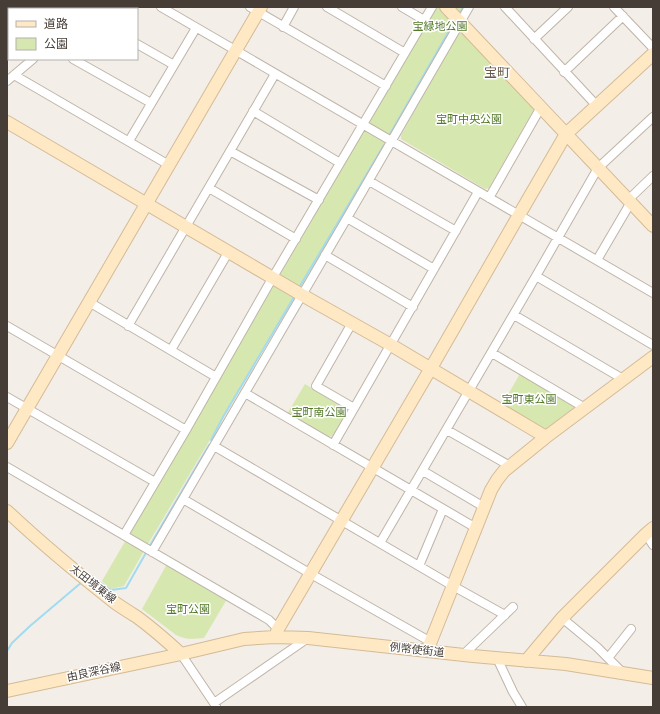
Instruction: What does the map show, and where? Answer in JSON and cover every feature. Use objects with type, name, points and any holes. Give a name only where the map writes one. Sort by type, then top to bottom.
[{"type":"street","points":[[161,7],[653,293]]},
{"type":"street","points":[[283,26],[294,7]]},
{"type":"street","points":[[327,7],[405,53]]},
{"type":"street","points":[[402,7],[424,20]]},
{"type":"street","points":[[124,535],[340,162],[432,7]]},
{"type":"street","points":[[446,7],[653,226]]},
{"type":"street","points":[[152,552],[348,218],[468,7]]},
{"type":"street","points":[[505,7],[597,106]]},
{"type":"street","points":[[534,38],[568,7]]},
{"type":"street","points":[[614,7],[653,48]]},
{"type":"street","points":[[7,443],[236,51],[256,9],[386,86]]},
{"type":"street","points":[[564,72],[623,16]]},
{"type":"street","points":[[129,141],[196,28]]},
{"type":"street","points":[[138,45],[174,65]]},
{"type":"street","points":[[7,467],[269,620],[277,633],[566,134],[653,54]]},
{"type":"street","points":[[7,81],[32,60]]},
{"type":"street","points":[[75,60],[151,103]]},
{"type":"street","points":[[128,326],[275,74]]},
{"type":"street","points":[[14,75],[169,165]]},
{"type":"street","points":[[489,198],[541,107]]},
{"type":"street","points":[[253,112],[340,162]]},
{"type":"street","points":[[380,543],[412,491],[598,168],[653,117]]},
{"type":"street","points":[[7,122],[302,295],[431,368],[546,437]]},
{"type":"street","points":[[230,151],[319,200]]},
{"type":"street","points":[[597,260],[629,201],[653,176]]},
{"type":"street","points":[[369,180],[456,231]]},
{"type":"street","points":[[209,188],[296,239]]},
{"type":"street","points":[[333,445],[478,192]]},
{"type":"street","points":[[348,218],[434,269]]},
{"type":"street","points":[[171,350],[229,251]]},
{"type":"street","points":[[325,255],[413,307]]},
{"type":"street","points":[[536,276],[653,345]]},
{"type":"street","points":[[89,302],[216,377]]},
{"type":"street","points":[[514,315],[623,379]]},
{"type":"street","points":[[352,322],[316,386],[354,408]]},
{"type":"street","points":[[7,326],[186,430]]},
{"type":"street","points":[[492,353],[586,408]]},
{"type":"street","points":[[183,499],[311,574],[429,646],[484,507],[497,480],[504,471],[546,437],[653,357]]},
{"type":"street","points":[[244,393],[476,528]]},
{"type":"street","points":[[7,397],[155,482]]},
{"type":"street","points":[[447,430],[510,466]]},
{"type":"street","points":[[214,446],[452,586],[505,615]]},
{"type":"street","points":[[423,471],[484,507]]},
{"type":"street","points":[[419,566],[443,509]]},
{"type":"street","name":"太田境東線","points":[[7,511],[38,540],[116,603],[147,625],[181,654]]},
{"type":"street","points":[[650,531],[653,545]]},
{"type":"street","points":[[526,661],[562,618],[650,531]]},
{"type":"street","points":[[463,655],[513,607]]},
{"type":"street","points":[[562,618],[597,647],[623,673]]},
{"type":"street","points":[[608,658],[631,629]]},
{"type":"street","name":"例幣使街道","points":[[181,654],[277,633],[308,638],[429,646],[463,655],[566,664],[653,678]]},
{"type":"street","points":[[181,654],[215,705],[308,638]]},
{"type":"street","name":"由良深谷線","points":[[7,690],[181,654]]},
{"type":"street","points":[[497,658],[522,707]]},
{"type":"green space","name":"宝緑地公園","points":[[436,7],[465,7],[392,134],[124,586],[111,589],[102,581]]},
{"type":"green space","name":"宝町中央公園","points":[[463,32],[534,107],[489,188],[485,189],[401,139],[401,135],[457,34]]},
{"type":"green space","name":"宝町東公園","points":[[521,372],[576,405],[577,410],[551,429],[544,429],[502,405]]},
{"type":"green space","name":"宝町南公園","points":[[305,384],[345,408],[347,413],[333,436],[328,437],[287,414]]},
{"type":"green space","name":"宝町公園","points":[[167,564],[227,599],[204,638],[193,639],[180,637],[142,609]]},
{"type":"waterway","points":[[460,13],[463,7]]},
{"type":"waterway","points":[[390,134],[453,24]]},
{"type":"waterway","points":[[300,286],[384,145]]},
{"type":"waterway","points":[[211,440],[294,297]]},
{"type":"waterway","points":[[149,547],[209,445]]},
{"type":"waterway","points":[[89,576],[90,575],[111,590],[126,588],[147,551]]},
{"type":"waterway","points":[[7,651],[12,643],[30,626],[82,582]]},
{"type":"district","name":"宝町","points":[[497,72]]}]
